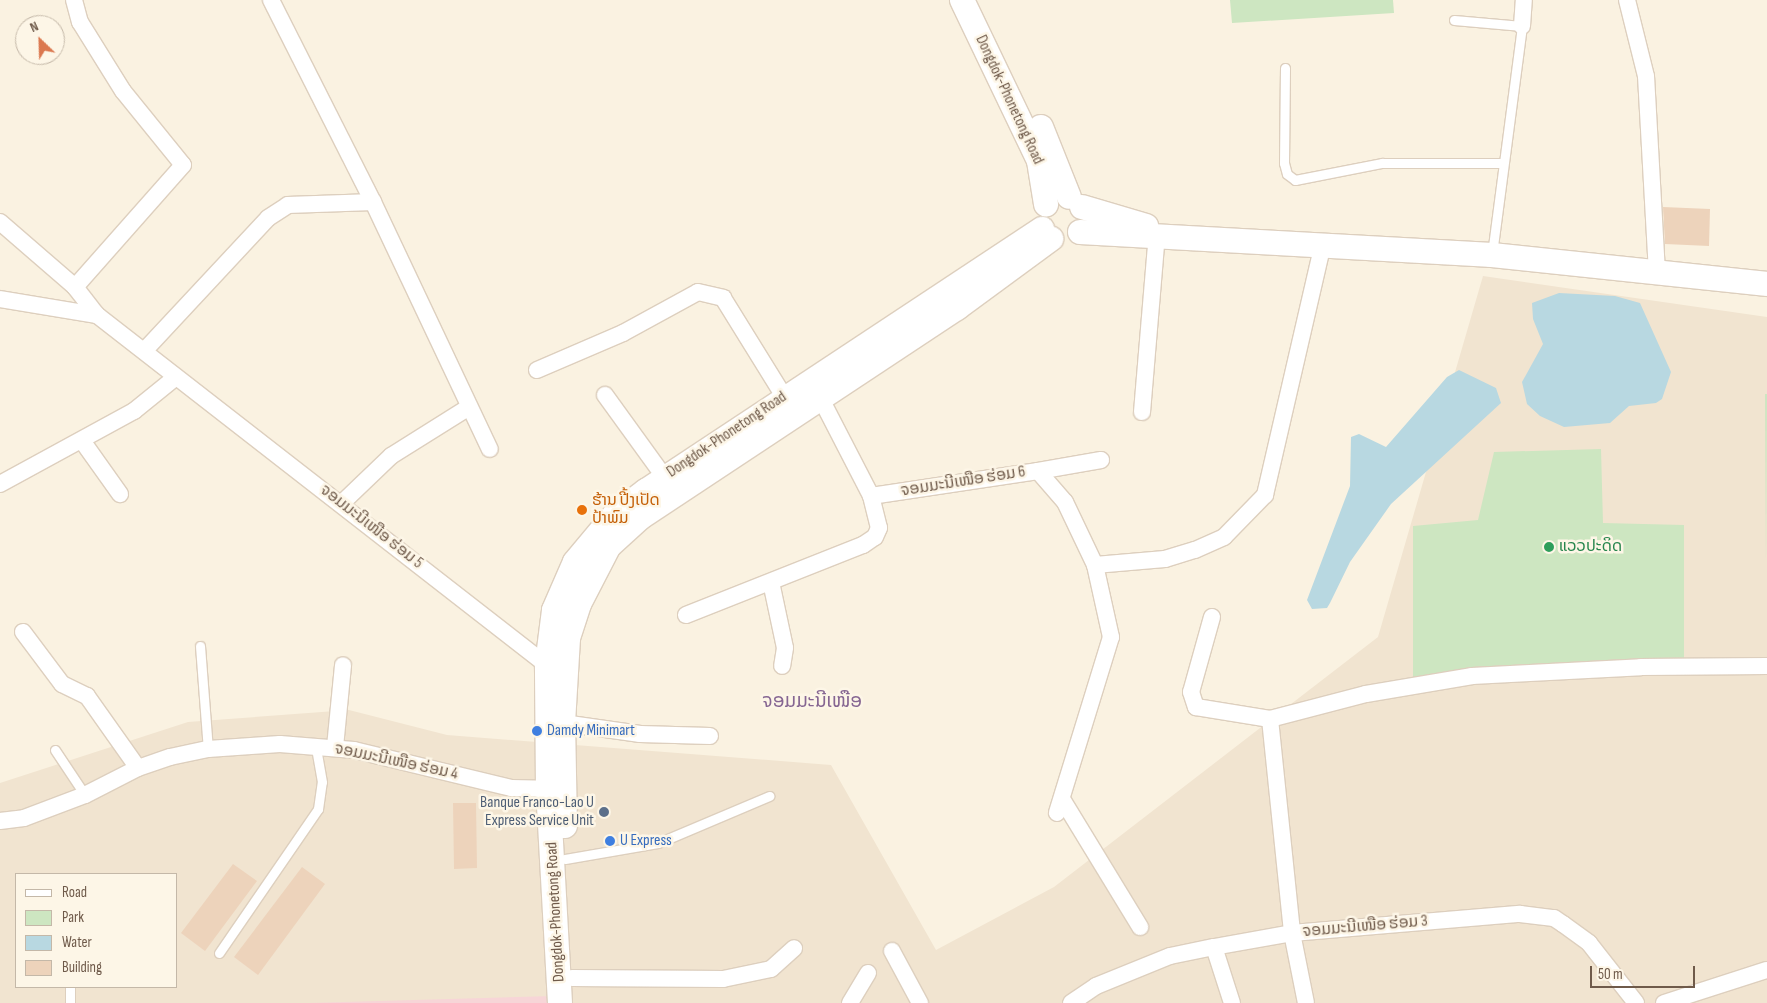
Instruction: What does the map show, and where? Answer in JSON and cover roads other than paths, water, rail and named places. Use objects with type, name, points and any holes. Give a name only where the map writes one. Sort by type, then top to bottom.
[{"type":"main road","name":"Dongdok-Phonetong Road","points":[[962,0],[1040,161],[1046,204],[1041,212],[1046,234]]},
{"type":"main road","name":"Dongdok-Phonetong Road","points":[[981,0],[1085,222],[1080,232],[1062,242],[1046,234]]},
{"type":"main road","points":[[1046,204],[1053,199],[1076,202],[1166,235]]},
{"type":"main road","points":[[1080,232],[1166,235],[1492,255],[1657,274],[1767,284]]},
{"type":"main road","name":"Dongdok-Phonetong Road","points":[[560,1003],[554,610],[575,562],[615,514],[664,478],[790,405],[820,397],[957,308],[1046,234]]},
{"type":"main road","name":"Dongdok-Phonetong Road","points":[[573,1003],[565,859],[556,788],[563,723],[556,671],[578,604],[609,546],[641,517],[790,405],[1046,234]]},
{"type":"street","points":[[270,0],[373,202],[490,449]]},
{"type":"street","points":[[1522,26],[1524,0]]},
{"type":"street","points":[[1628,0],[1646,76],[1657,274]]},
{"type":"street","points":[[75,288],[183,165],[123,91],[80,22],[80,2]]},
{"type":"street","points":[[145,350],[268,218],[288,204],[324,206],[373,202]]},
{"type":"street","points":[[0,222],[75,288],[97,315]]},
{"type":"street","points":[[1142,412],[1166,235]]},
{"type":"street","points":[[1094,565],[1165,559],[1195,550],[1224,537],[1265,495],[1323,244]]},
{"type":"street","points":[[538,370],[623,333],[698,292],[723,298],[790,405]]},
{"type":"street","points":[[0,299],[97,315]]},
{"type":"street","name":"ຈອມມະນີເໜືອ ຮ່ອມ 5","points":[[97,315],[145,350],[176,377],[342,503],[556,671]]},
{"type":"street","points":[[0,484],[83,442],[134,411],[176,377]]},
{"type":"street","points":[[605,395],[664,478]]},
{"type":"street","points":[[686,615],[771,582],[875,536],[878,520],[871,496],[820,397]]},
{"type":"street","points":[[342,503],[390,456],[469,407]]},
{"type":"street","points":[[83,442],[120,494]]},
{"type":"street","points":[[1038,471],[1101,460]]},
{"type":"street","name":"ຈອມມະນີເໜືອ ຮ່ອມ 6","points":[[871,496],[1038,471],[1065,502],[1094,565],[1110,638],[1060,806],[1140,927]]},
{"type":"street","points":[[771,582],[785,648],[782,666]]},
{"type":"street","points":[[1212,617],[1191,692],[1196,708],[1270,719],[1366,694],[1472,676],[1641,667],[1767,666]]},
{"type":"street","points":[[23,632],[62,684],[87,696],[138,768]]},
{"type":"street","points":[[335,748],[343,665]]},
{"type":"street","points":[[1270,719],[1292,933],[1306,1003]]},
{"type":"street","points":[[563,723],[640,734],[710,736]]},
{"type":"street","name":"ຈອມມະນີເໜືອ ຮ່ອມ 4","points":[[0,821],[24,818],[85,795],[138,768],[208,749],[280,744],[335,748],[511,788],[556,788]]},
{"type":"street","name":"ຈອມມະນີເໜືອ ຮ່ອມ 3","points":[[1070,1003],[1086,998],[1170,956],[1214,947],[1292,933],[1520,914],[1554,918],[1589,943],[1636,1003]]},
{"type":"street","points":[[1214,947],[1232,1003]]},
{"type":"street","points":[[572,978],[723,979],[770,969],[794,948]]},
{"type":"street","points":[[892,951],[920,1003]]},
{"type":"street","points":[[1664,1003],[1767,970]]},
{"type":"street","points":[[850,1003],[868,973]]},
{"type":"lane","points":[[1454,20],[1522,26],[1492,255]]},
{"type":"lane","points":[[1286,68],[1284,163],[1287,174],[1295,180],[1382,163],[1503,163]]},
{"type":"lane","points":[[200,646],[208,749]]},
{"type":"lane","points":[[219,953],[318,809],[322,782],[316,747]]},
{"type":"lane","points":[[55,750],[85,795]]},
{"type":"lane","points":[[565,859],[658,843],[769,796]]},
{"type":"lane","points":[[70,988],[70,1003]]},
{"type":"water","points":[[1559,293],[1615,296],[1640,303],[1671,372],[1662,399],[1656,403],[1629,406],[1610,423],[1564,427],[1540,416],[1527,404],[1522,382],[1543,344],[1533,319],[1532,303]]},
{"type":"water","points":[[1459,370],[1496,388],[1501,403],[1391,504],[1350,562],[1327,608],[1312,609],[1307,600],[1350,486],[1351,437],[1359,434],[1386,447],[1447,377]]},
{"type":"place","name":"ຮ້ານ ປີ້ງເປັດ ປ້າພົມ","points":[[582,510]]},
{"type":"place","name":"ແວວປະດິດ","points":[[1549,547]]},
{"type":"place","name":"Damdy Minimart","points":[[537,731]]},
{"type":"place","name":"Banque Franco-Lao U Express Service Unit","points":[[604,812]]},
{"type":"place","name":"U Express","points":[[610,841]]},
{"type":"district","name":"ຈອມມະນີເໜືອ","points":[[812,702]]}]
